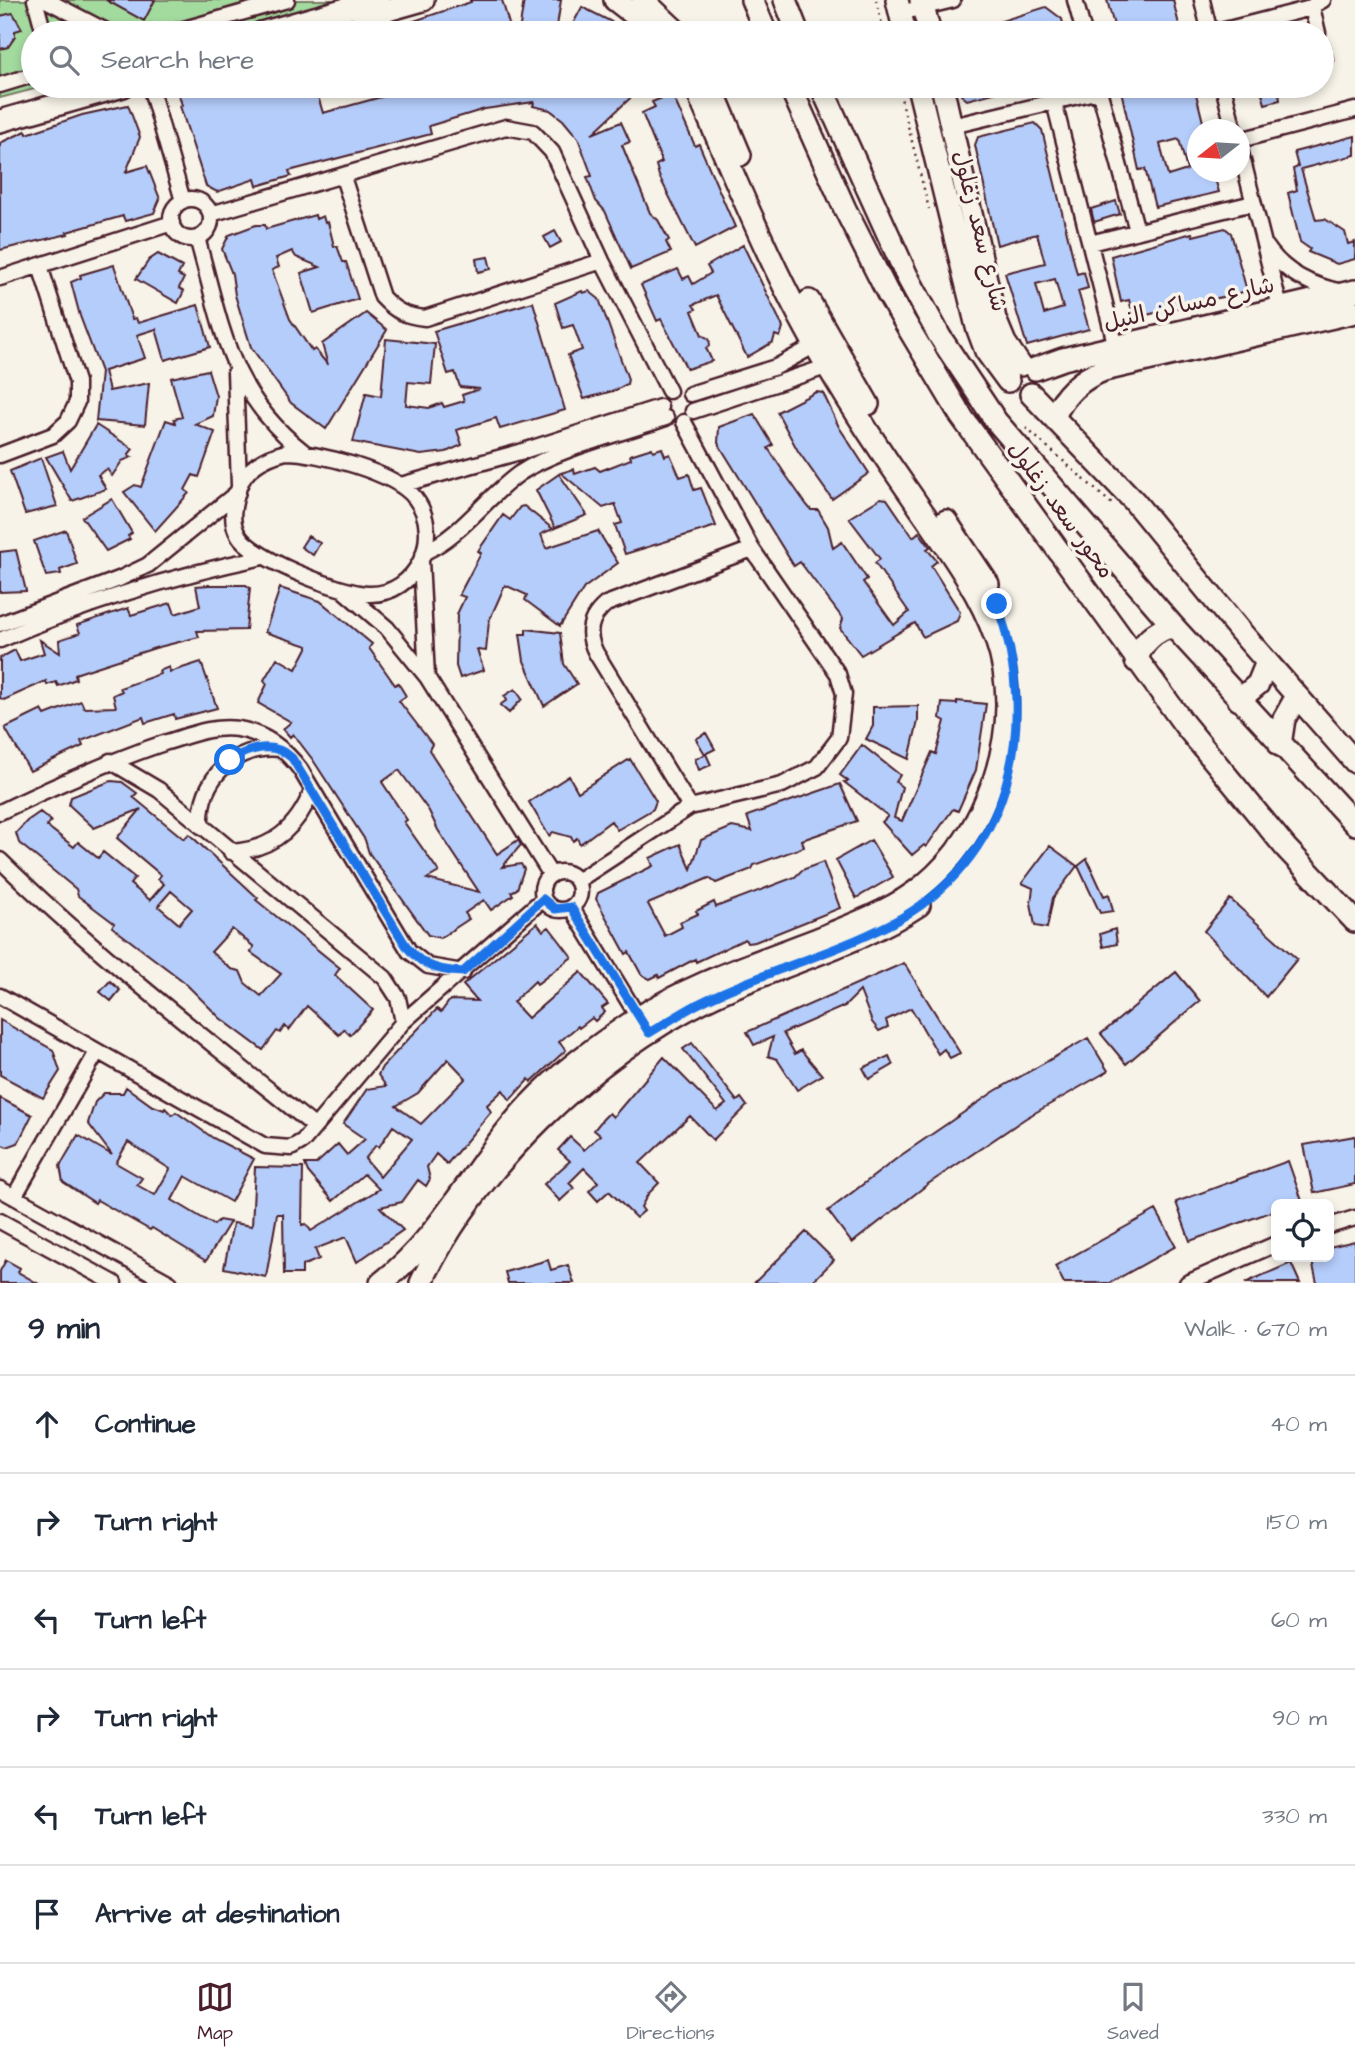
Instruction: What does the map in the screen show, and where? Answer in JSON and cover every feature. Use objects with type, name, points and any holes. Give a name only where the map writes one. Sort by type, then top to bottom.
[{"type":"street","points":[[35,0],[41,21]]},
{"type":"street","points":[[46,0],[87,21]]},
{"type":"street","points":[[213,21],[287,0]]},
{"type":"street","points":[[304,21],[378,0]]},
{"type":"street","points":[[349,21],[423,0]]},
{"type":"street","points":[[615,0],[642,21]]},
{"type":"street","points":[[643,0],[665,21]]},
{"type":"street","points":[[752,0],[761,21]]},
{"type":"street","points":[[785,0],[794,21]]},
{"type":"street","points":[[901,15],[922,4],[953,0]]},
{"type":"street","points":[[1074,0],[1080,21]]},
{"type":"street","points":[[1202,0],[1208,21]]},
{"type":"street","points":[[922,4],[927,21]]},
{"type":"street","points":[[1255,21],[1317,4]]},
{"type":"street","points":[[0,85],[21,79]]},
{"type":"street","points":[[0,109],[38,98]]},
{"type":"street","points":[[0,121],[81,98]]},
{"type":"street","points":[[153,98],[183,201]]},
{"type":"street","points":[[381,1283],[400,1269],[425,1241],[529,1105],[581,1060],[643,1026],[702,986],[878,913],[922,887],[957,852],[986,803],[1000,761],[1005,683],[995,634],[986,611],[974,585],[835,365],[736,182],[700,98]]},
{"type":"street","points":[[716,98],[822,341]]},
{"type":"street","name":"محور سعد زغلول","points":[[795,98],[845,209],[924,358],[961,416],[1136,661],[1234,787],[1286,848],[1355,921]]},
{"type":"street","name":"محور سعد زغلول","points":[[826,98],[907,276],[966,379],[1041,475],[1173,626],[1355,824]]},
{"type":"street","name":"شارع سعد زغلول","points":[[922,98],[974,275],[1021,371]]},
{"type":"street","name":"شارع سعد زغلول","points":[[945,98],[952,126],[974,275]]},
{"type":"street","points":[[952,126],[1067,98]]},
{"type":"street","points":[[1102,98],[1137,231]]},
{"type":"street","points":[[1226,98],[1231,119]]},
{"type":"street","points":[[1054,102],[1116,348]]},
{"type":"street","points":[[1250,137],[1355,110]]},
{"type":"street","points":[[211,214],[506,127],[533,132],[552,152],[602,261],[668,391],[663,413]]},
{"type":"street","points":[[342,177],[382,297],[393,309],[408,317],[433,316],[602,261]]},
{"type":"street","points":[[1248,182],[1283,320]]},
{"type":"street","points":[[199,200],[211,214],[207,232],[197,238],[179,234],[172,223],[173,211],[183,201],[199,200]]},
{"type":"street","points":[[1090,243],[1253,203]]},
{"type":"street","points":[[0,278],[172,223]]},
{"type":"street","points":[[197,238],[234,367],[239,488],[233,520],[237,534],[262,557],[338,587],[360,594],[389,592],[405,582],[423,556],[452,536],[500,487],[524,471],[663,413]]},
{"type":"street","points":[[1262,240],[1292,273],[1352,299]]},
{"type":"street","points":[[0,454],[53,435],[68,421],[77,402],[77,382],[40,266]]},
{"type":"street","name":"شارع مساكن النيل","points":[[1054,417],[1070,391],[1094,374],[1352,299]]},
{"type":"street","name":"شارع مساكن النيل","points":[[1021,371],[1116,348],[1283,320]]},
{"type":"street","points":[[668,391],[677,389],[690,394],[776,368],[822,341]]},
{"type":"street","points":[[663,413],[674,423],[835,365]]},
{"type":"street","points":[[234,367],[263,415],[304,452]]},
{"type":"street","points":[[1021,371],[1016,394],[1031,394],[1134,501],[1267,662],[1355,762]]},
{"type":"street","points":[[577,881],[690,807],[751,794],[817,767],[839,738],[844,694],[838,674],[752,549],[689,416],[690,394]]},
{"type":"street","points":[[401,485],[663,413]]},
{"type":"street","points":[[0,624],[148,565],[239,488],[256,464],[274,455],[304,452],[385,476],[401,485],[415,498],[424,514],[427,533],[423,556],[427,677]]},
{"type":"street","points":[[690,807],[596,653],[590,627],[593,618],[606,604],[752,549]]},
{"type":"street","points":[[0,640],[126,592],[196,571],[262,557]]},
{"type":"street","points":[[338,587],[387,628],[427,677],[551,876]]},
{"type":"street","points":[[1136,661],[1142,646],[1152,635],[1173,626]]},
{"type":"street","points":[[1240,700],[1258,684],[1267,662]]},
{"type":"street","points":[[1280,744],[1284,719],[1297,696]]},
{"type":"street","points":[[0,812],[110,761],[215,729],[250,732],[282,749],[300,769],[409,951],[428,966],[463,972]]},
{"type":"street","points":[[201,827],[205,794],[222,767],[250,751],[282,749]]},
{"type":"street","points":[[110,761],[159,790],[385,978],[398,998],[403,1022]]},
{"type":"street","points":[[231,852],[262,847],[281,837],[302,813],[312,791]]},
{"type":"street","points":[[0,860],[45,904],[314,1126]]},
{"type":"street","points":[[0,996],[265,1146],[291,1148],[303,1141],[403,1022],[543,899],[544,883],[551,876],[568,874],[577,881],[578,898],[571,907],[555,909],[543,899]]},
{"type":"street","points":[[571,907],[643,1026]]},
{"type":"street","points":[[421,1283],[457,1223],[543,1117],[643,1026]]},
{"type":"street","points":[[14,1197],[97,1052]]},
{"type":"street","points":[[0,1189],[170,1283]]},
{"type":"street","points":[[1334,1224],[1355,1218]]},
{"type":"street","points":[[0,1221],[114,1283]]},
{"type":"street","points":[[1187,1283],[1271,1246]]},
{"type":"path","points":[[876,0],[881,21]]},
{"type":"green space","points":[[0,0],[362,0],[284,21],[21,21],[21,93],[0,98]]},
{"type":"building","points":[[106,0],[155,0],[144,21]]},
{"type":"building","points":[[470,0],[502,0],[508,21],[414,21],[471,2]]},
{"type":"building","points":[[524,0],[561,0],[558,21],[521,21]]},
{"type":"building","points":[[1107,0],[1173,0],[1178,21],[1113,21]]},
{"type":"building","points":[[582,7],[610,21],[574,21]]},
{"type":"building","points":[[1046,7],[1062,21],[1002,21]]},
{"type":"building","points":[[13,13],[21,29],[15,31],[15,37],[8,47],[0,49],[0,16]]},
{"type":"building","points":[[180,98],[319,98],[323,113],[377,98],[630,98],[592,134],[621,122],[630,142],[622,145],[650,213],[658,220],[669,240],[666,242],[671,252],[631,269],[605,211],[596,201],[587,177],[592,176],[578,138],[563,120],[550,110],[533,106],[534,102],[485,109],[429,126],[431,134],[289,171],[291,176],[257,186],[255,179],[217,192],[206,186],[180,106]]},
{"type":"building","points":[[662,98],[674,98],[695,146],[699,144],[735,227],[695,248],[659,176],[656,165],[662,162],[642,113],[655,107],[652,102]]},
{"type":"building","points":[[1123,98],[1197,98],[1202,119],[1187,119],[1187,170],[1187,182],[1216,182],[1219,192],[1155,207],[1145,169],[1139,170]],"holes":[[[1179,139],[1187,170],[1168,176],[1160,144]]]},
{"type":"building","points":[[1263,98],[1280,98],[1280,100],[1265,104]]},
{"type":"building","points":[[128,105],[140,137],[126,172],[147,166],[160,199],[154,213],[125,221],[123,216],[67,232],[68,234],[0,250],[0,143],[26,131],[27,134],[82,115]]},
{"type":"building","points":[[1035,123],[1042,130],[1077,274],[1084,272],[1088,288],[1078,291],[1089,329],[1027,346],[1005,273],[1045,263],[1037,234],[997,245],[975,145],[978,137]],"holes":[[[1055,279],[1063,308],[1044,314],[1036,284]]]},
{"type":"building","points":[[1355,136],[1355,155],[1301,169],[1316,220],[1325,219],[1345,232],[1348,244],[1355,242],[1355,259],[1337,264],[1308,252],[1310,249],[1300,242],[1288,193],[1297,190],[1293,169],[1298,167],[1294,152]]},
{"type":"building","points":[[1116,201],[1120,214],[1094,222],[1091,209]]},
{"type":"building","points":[[315,215],[316,219],[323,216],[325,223],[328,222],[334,246],[337,246],[343,262],[346,262],[358,299],[313,313],[301,273],[320,267],[296,257],[292,251],[276,258],[279,267],[272,270],[290,319],[312,351],[315,349],[328,365],[322,344],[366,313],[387,330],[326,429],[291,403],[251,347],[235,295],[232,274],[222,249],[229,235],[256,225],[265,225],[266,229]]},
{"type":"building","points":[[1225,228],[1231,233],[1247,291],[1134,318],[1129,300],[1121,302],[1111,256],[1192,233],[1193,236]]},
{"type":"building","points":[[555,231],[561,242],[550,248],[544,237]]},
{"type":"building","points":[[743,245],[783,327],[780,337],[775,335],[773,342],[747,357],[716,295],[693,305],[696,309],[692,311],[702,335],[709,339],[710,345],[706,348],[712,361],[687,369],[661,319],[657,321],[641,285],[678,269],[683,279],[689,276],[693,284],[711,273],[707,266]]},
{"type":"building","points":[[158,254],[182,267],[178,275],[184,278],[179,288],[184,291],[178,303],[136,279],[149,260]]},
{"type":"building","points":[[488,257],[491,269],[478,272],[476,259]]},
{"type":"building","points":[[114,265],[132,319],[136,318],[138,323],[198,305],[210,347],[165,360],[156,329],[137,335],[145,358],[104,371],[109,391],[149,383],[145,425],[96,421],[101,372],[80,316],[71,282],[81,278],[80,275]]},
{"type":"building","points":[[582,291],[589,291],[599,299],[628,379],[627,384],[616,390],[584,399],[568,355],[582,350],[573,325],[563,328],[555,303]]},
{"type":"building","points":[[533,302],[565,410],[500,429],[496,418],[457,430],[462,445],[446,452],[421,455],[353,442],[366,393],[381,396],[386,339],[435,344],[431,384],[408,382],[406,405],[429,408],[442,403],[444,407],[464,401],[462,395],[480,389],[460,387],[455,372],[448,374],[434,331]]},
{"type":"building","points":[[208,370],[216,396],[213,416],[195,424],[215,432],[199,477],[193,475],[185,490],[189,493],[155,531],[124,492],[135,485],[141,487],[166,420],[175,423],[174,419],[182,417],[171,378]]},
{"type":"building","points":[[816,392],[823,393],[839,427],[869,473],[832,499],[798,451],[777,412]]},
{"type":"building","points":[[754,414],[773,445],[768,448],[785,474],[811,510],[818,510],[828,527],[833,548],[842,542],[867,579],[863,582],[894,625],[909,612],[875,563],[880,559],[849,518],[881,498],[887,499],[913,537],[919,532],[930,547],[927,549],[937,561],[931,566],[960,612],[957,621],[923,637],[915,623],[861,655],[840,628],[843,619],[800,562],[794,566],[718,443],[719,427]]},
{"type":"building","points":[[96,425],[133,449],[128,455],[132,457],[122,461],[112,476],[107,469],[98,475],[106,489],[72,501],[46,457],[63,451],[70,469]]},
{"type":"building","points":[[652,448],[653,451],[662,448],[665,456],[670,454],[680,477],[689,474],[694,490],[701,488],[716,526],[625,554],[615,525],[622,523],[615,504],[603,508],[561,473],[574,469],[575,474],[595,467],[600,471],[631,459],[630,455]]},
{"type":"building","points":[[41,458],[57,506],[25,514],[10,471]]},
{"type":"building","points":[[559,474],[587,515],[555,528],[536,490]]},
{"type":"building","points":[[112,499],[132,533],[128,536],[130,539],[106,551],[82,517]]},
{"type":"building","points":[[524,506],[553,529],[541,534],[546,548],[598,531],[618,563],[584,588],[560,626],[525,600],[527,595],[505,585],[489,621],[486,651],[477,650],[484,670],[460,678],[456,666],[457,614],[465,597],[459,595],[481,553],[478,551],[503,515],[510,520],[520,507]]},
{"type":"building","points":[[66,530],[77,564],[60,570],[61,574],[46,576],[34,541]]},
{"type":"building","points":[[308,536],[320,543],[313,555],[301,547]]},
{"type":"building","points":[[16,550],[26,591],[0,592],[0,552]]},
{"type":"building","points":[[246,585],[250,588],[246,630],[197,631],[199,637],[75,674],[76,679],[58,686],[56,682],[47,685],[46,681],[4,700],[0,698],[0,658],[15,650],[20,661],[44,653],[40,640],[60,653],[59,640],[80,633],[77,625],[128,608],[131,615],[171,603],[175,614],[200,606],[196,586]]},
{"type":"building","points":[[280,588],[320,601],[372,644],[369,648],[406,696],[399,701],[432,744],[429,750],[497,854],[518,840],[521,845],[502,867],[521,864],[524,869],[517,889],[511,892],[513,895],[491,910],[484,900],[465,913],[469,919],[440,938],[428,935],[369,853],[365,840],[313,760],[293,734],[290,737],[283,729],[291,722],[258,703],[267,684],[264,680],[277,658],[296,669],[308,646],[265,632]],"holes":[[[399,770],[429,811],[438,830],[479,892],[427,879],[439,872],[404,822],[407,820],[382,782]]]},
{"type":"building","points":[[526,629],[560,633],[564,664],[577,684],[544,706],[524,661],[520,634],[526,634]]},
{"type":"building","points":[[201,662],[217,708],[175,719],[174,714],[145,723],[143,717],[81,741],[83,746],[30,771],[5,728],[42,710],[45,715],[81,701],[84,708],[116,707],[113,695],[122,691],[120,688],[160,674],[159,671],[169,667],[170,672]]},
{"type":"building","points":[[515,689],[522,699],[509,713],[500,705],[507,700],[504,696]]},
{"type":"building","points":[[957,701],[986,704],[976,770],[958,811],[953,809],[926,847],[924,845],[912,855],[882,822],[888,816],[844,782],[848,781],[840,775],[862,745],[900,775],[896,782],[902,787],[894,818],[902,821],[932,752],[936,754],[945,721],[940,718],[942,703],[957,704]]},
{"type":"building","points":[[918,706],[918,721],[909,759],[866,739],[873,726],[873,707]]},
{"type":"building","points":[[706,733],[715,749],[705,754],[696,739]]},
{"type":"building","points":[[706,754],[711,765],[699,770],[695,759]]},
{"type":"building","points":[[630,759],[656,801],[653,809],[617,830],[611,821],[580,844],[577,838],[573,841],[571,837],[553,832],[549,836],[529,802],[569,776],[578,792]]},
{"type":"building","points":[[111,781],[122,782],[137,793],[133,797],[184,839],[189,834],[258,898],[256,900],[340,968],[335,975],[373,1010],[350,1035],[344,1029],[339,1035],[307,1006],[289,1030],[285,1026],[280,1033],[277,1031],[263,1050],[220,1018],[183,981],[112,927],[114,923],[78,896],[76,889],[19,843],[16,833],[40,812],[51,821],[47,826],[74,847],[78,842],[98,858],[103,852],[135,878],[130,884],[150,900],[164,884],[158,879],[161,875],[117,838],[141,809],[94,828],[69,805],[71,797]],"holes":[[[171,891],[192,909],[179,924],[158,906]],[[232,929],[254,947],[250,952],[281,974],[261,996],[245,983],[240,971],[231,969],[211,952]]]},
{"type":"building","points":[[840,784],[857,821],[802,840],[804,847],[754,865],[752,869],[716,883],[709,878],[648,904],[665,936],[682,927],[680,922],[698,914],[696,911],[714,902],[716,907],[795,877],[802,870],[823,862],[840,908],[755,942],[747,943],[745,939],[696,962],[695,959],[659,978],[658,975],[650,979],[641,974],[629,952],[626,954],[596,899],[598,893],[653,866],[650,858],[680,844],[691,869],[701,840],[732,827],[752,831],[747,816]]},
{"type":"building","points":[[871,840],[893,877],[856,898],[836,860]]},
{"type":"building","points":[[1050,846],[1077,866],[1053,898],[1047,928],[1035,926],[1031,903],[1033,888],[1022,883]]},
{"type":"building","points":[[1087,859],[1104,896],[1109,894],[1113,911],[1100,913],[1078,866]]},
{"type":"building","points":[[1230,899],[1297,959],[1266,997],[1204,931]]},
{"type":"building","points":[[537,923],[543,931],[549,927],[572,957],[537,984],[535,981],[513,1002],[528,1018],[581,972],[608,1004],[602,1008],[605,1012],[595,1021],[592,1018],[579,1028],[578,1026],[559,1042],[566,1050],[531,1082],[529,1079],[510,1100],[503,1090],[487,1105],[491,1112],[447,1164],[436,1154],[427,1167],[430,1179],[426,1186],[418,1180],[402,1202],[380,1207],[403,1230],[357,1262],[346,1237],[315,1249],[319,1259],[302,1266],[302,1274],[284,1274],[283,1214],[277,1214],[266,1277],[224,1268],[233,1223],[252,1226],[255,1167],[303,1168],[302,1225],[306,1224],[311,1231],[379,1189],[364,1174],[333,1201],[308,1172],[305,1164],[316,1164],[338,1144],[347,1155],[365,1139],[343,1124],[367,1089],[386,1086],[378,1075],[382,1067],[437,1009],[441,1012],[450,1000],[477,1001],[463,985]],"holes":[[[448,1059],[466,1078],[421,1124],[396,1106],[418,1093]],[[393,1126],[412,1139],[380,1177],[365,1159],[376,1145],[379,1147]]]},
{"type":"building","points":[[1115,929],[1117,944],[1103,947],[1100,934]]},
{"type":"building","points":[[904,963],[960,1053],[950,1058],[944,1049],[938,1054],[911,1008],[886,1020],[888,1027],[879,1031],[872,1022],[860,991],[845,1006],[783,1033],[795,1054],[801,1050],[822,1075],[797,1090],[777,1059],[768,1056],[773,1037],[754,1045],[747,1032]]},
{"type":"building","points":[[1176,972],[1200,1001],[1126,1064],[1101,1034]]},
{"type":"building","points":[[110,981],[120,990],[111,1001],[100,992]]},
{"type":"building","points":[[0,1020],[53,1050],[60,1071],[43,1098],[0,1075]]},
{"type":"building","points":[[1088,1038],[1108,1071],[1026,1118],[928,1184],[852,1243],[828,1211],[900,1156],[995,1091]]},
{"type":"building","points":[[692,1043],[737,1101],[741,1098],[747,1106],[713,1140],[690,1116],[640,1163],[659,1183],[648,1194],[641,1207],[644,1211],[636,1218],[609,1191],[598,1201],[589,1191],[598,1182],[584,1168],[569,1183],[574,1188],[560,1201],[544,1184],[570,1161],[558,1150],[570,1137],[584,1150],[600,1135],[594,1130],[603,1119],[609,1113],[613,1117],[664,1057],[717,1111],[726,1104],[683,1049]]},
{"type":"building","points":[[889,1056],[893,1065],[869,1079],[863,1068]]},
{"type":"building","points":[[126,1087],[151,1105],[164,1110],[165,1108],[172,1115],[176,1112],[213,1138],[254,1159],[231,1202],[185,1176],[172,1200],[214,1225],[219,1220],[230,1222],[206,1261],[152,1228],[150,1230],[97,1200],[95,1203],[63,1182],[60,1166],[78,1135],[112,1155],[88,1123],[95,1102],[104,1093],[123,1093]],"holes":[[[128,1142],[170,1169],[155,1195],[137,1185],[142,1178],[116,1163]]]},
{"type":"building","points":[[0,1098],[32,1115],[18,1143],[7,1147],[0,1144]]},
{"type":"building","points":[[1355,1136],[1355,1184],[1314,1193],[1304,1145]]},
{"type":"building","points":[[1288,1161],[1301,1199],[1271,1199],[1271,1212],[1190,1241],[1176,1202]]},
{"type":"building","points":[[1156,1210],[1176,1246],[1110,1283],[1064,1283],[1055,1266]]},
{"type":"building","points":[[806,1232],[834,1260],[811,1283],[754,1283]]},
{"type":"building","points":[[1355,1241],[1355,1283],[1317,1283],[1312,1262],[1334,1262],[1334,1246]]},
{"type":"building","points":[[6,1260],[20,1268],[18,1272],[37,1283],[0,1283],[0,1271]]},
{"type":"building","points":[[548,1260],[551,1270],[568,1265],[574,1283],[508,1283],[505,1272]]},
{"type":"building","points":[[1291,1263],[1300,1283],[1245,1283]]},
{"type":"route","points":[[230,760],[261,748],[282,749],[292,758],[409,951],[418,960],[440,970],[463,972],[543,899],[555,909],[571,907],[649,1033],[707,999],[891,924],[935,894],[965,862],[984,836],[999,808],[1013,764],[1017,734],[1017,681],[1013,655],[997,604]]}]
